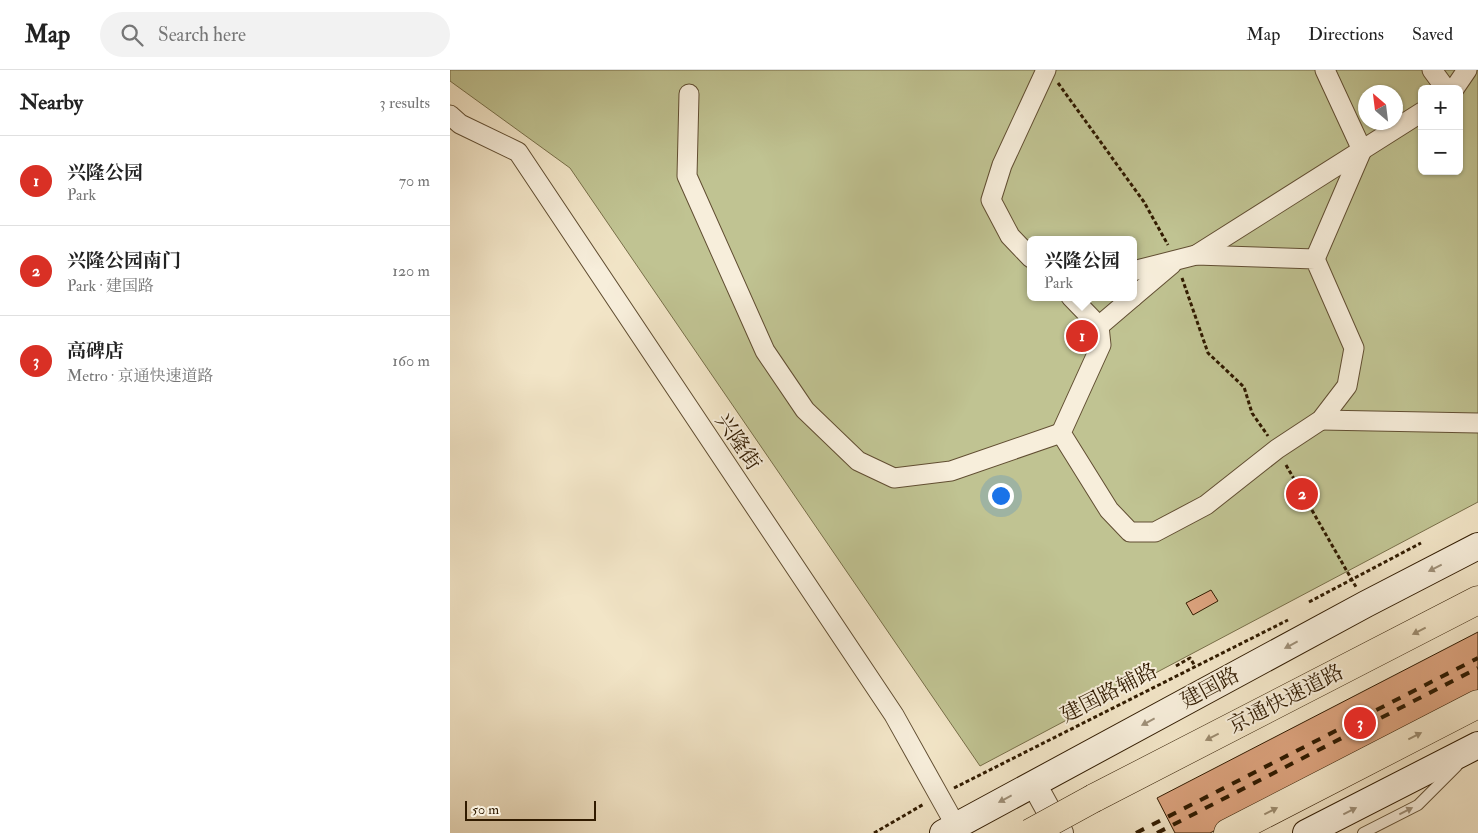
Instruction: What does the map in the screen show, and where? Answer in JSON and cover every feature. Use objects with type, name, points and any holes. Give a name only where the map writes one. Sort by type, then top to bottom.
[{"type":"highway","name":"京通快速道路","points":[[1030,833],[1094,798],[1478,600]]},
{"type":"highway","points":[[1228,833],[1478,704]]},
{"type":"main road","name":"建国路","points":[[953,831],[1034,784],[1366,604],[1478,546]]},
{"type":"main road","points":[[1306,833],[1477,746]]},
{"type":"street","points":[[1027,254],[1010,236],[991,200],[1002,165],[1046,70]]},
{"type":"street","points":[[1061,433],[1109,510],[1130,532],[1156,532],[1206,505],[1277,448],[1321,420],[1347,386],[1354,348],[1315,259],[1362,150],[1324,70]]},
{"type":"street","points":[[1432,70],[1443,85]]},
{"type":"street","points":[[1457,85],[1467,70]]},
{"type":"street","points":[[690,94],[687,176],[765,351],[805,410],[858,461],[894,478],[951,471],[1061,433],[1101,345],[1099,326],[1075,301]]},
{"type":"street","points":[[1196,256],[1418,115]]},
{"type":"street","name":"兴隆街","points":[[453,121],[518,152],[894,715],[940,796],[953,831]]},
{"type":"street","points":[[1137,270],[1196,256],[1315,259]]},
{"type":"street","points":[[1137,294],[1176,260]]},
{"type":"street","points":[[1099,326],[1128,301]]},
{"type":"street","points":[[1321,420],[1478,423]]},
{"type":"street","points":[[1034,784],[1061,833]]},
{"type":"lane","points":[[1363,833],[1418,805],[1477,746]]},
{"type":"path","points":[[1277,448],[1366,604]]},
{"type":"path","points":[[1309,602],[1421,543]]},
{"type":"path","name":"建国路辅路","points":[[874,833],[940,796],[1283,621],[1292,619]]},
{"type":"path","points":[[1176,666],[1190,658],[1195,666]]},
{"type":"green space","points":[[450,70],[1478,70],[1478,502],[980,766],[570,168],[450,81]]},
{"type":"building","points":[[1211,590],[1218,601],[1193,615],[1186,603]]},
{"type":"building","points":[[1478,632],[1478,695],[1210,833],[1175,833],[1157,798]]},
{"type":"railway","points":[[1136,833],[1478,658]]},
{"type":"railway","points":[[1157,833],[1478,668]]},
{"type":"place","name":"兴隆公园","points":[[1082,336]]},
{"type":"place","name":"兴隆公园南门","points":[[1302,494]]},
{"type":"place","name":"高碑店","points":[[1360,723]]}]
